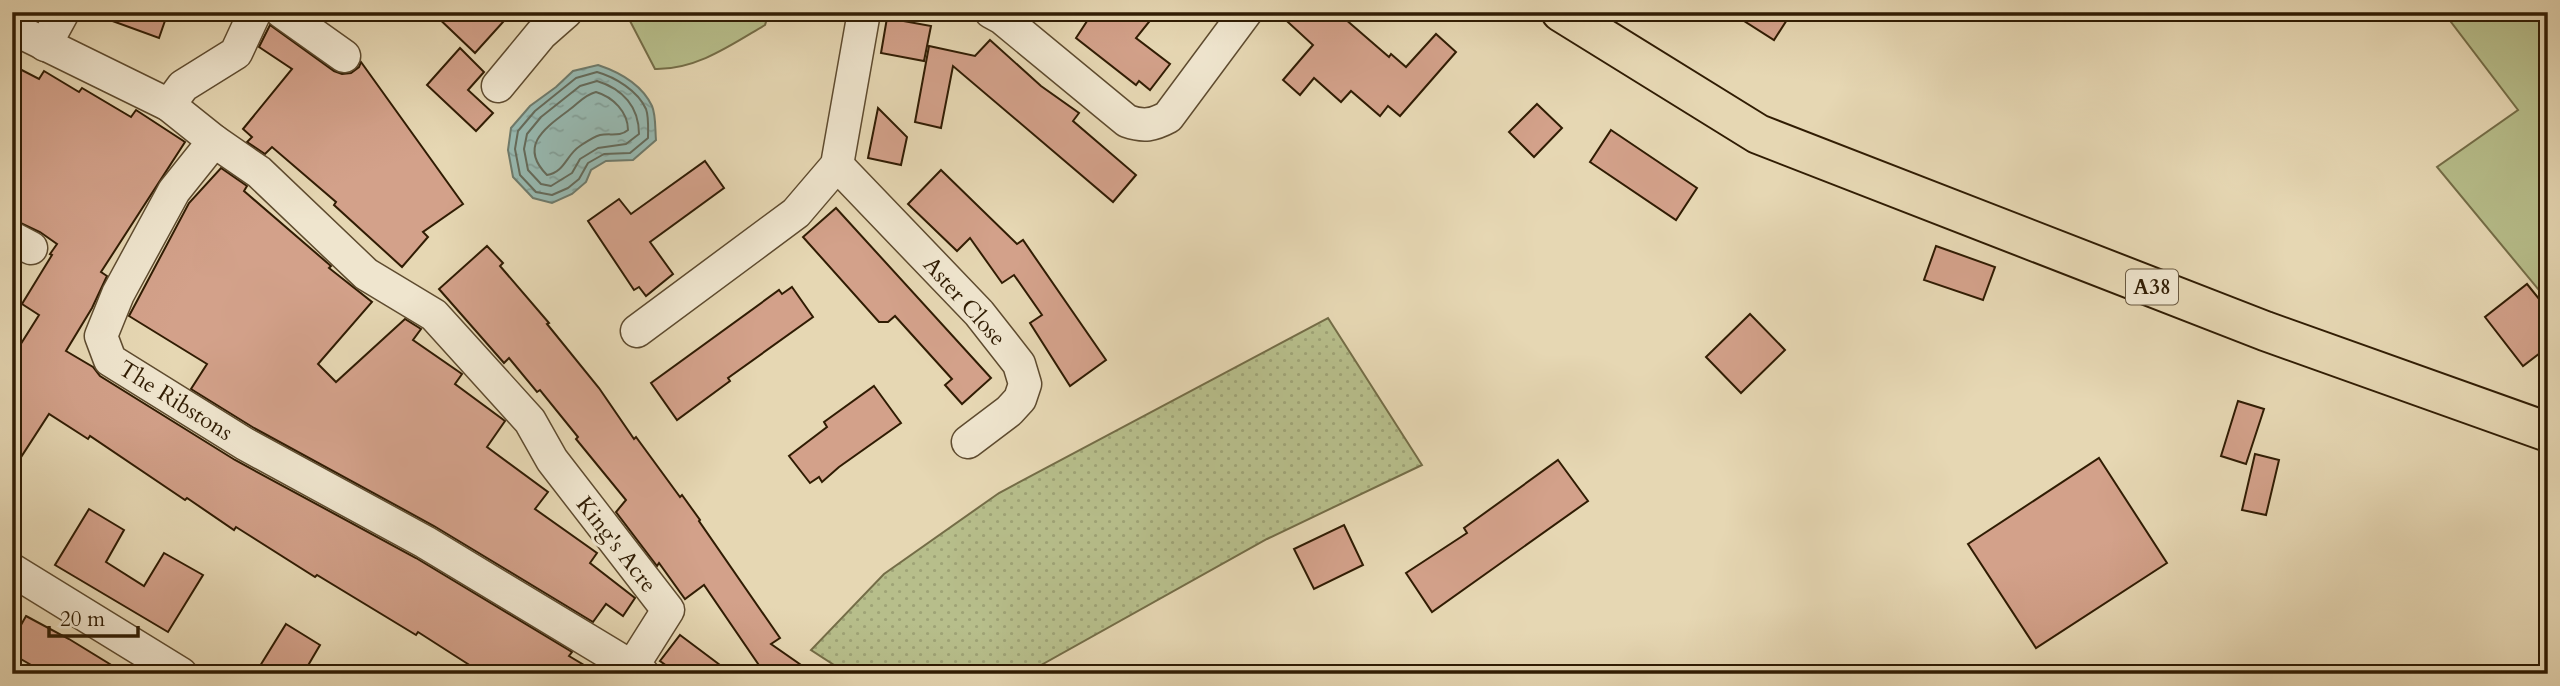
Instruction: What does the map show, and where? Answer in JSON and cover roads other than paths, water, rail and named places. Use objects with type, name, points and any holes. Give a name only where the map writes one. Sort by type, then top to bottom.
[{"type":"main road","name":"A38","points":[[1561,12],[1758,134],[2265,331],[2548,432]]},
{"type":"street","points":[[45,46],[63,12]]},
{"type":"street","points":[[169,105],[183,86],[236,53],[255,12]]},
{"type":"street","points":[[282,12],[344,56]]},
{"type":"street","points":[[511,79],[541,34],[566,12]]},
{"type":"street","points":[[637,331],[796,213],[837,165],[864,12]]},
{"type":"street","points":[[991,12],[1128,121],[1141,126],[1168,117],[1245,12]]},
{"type":"street","points":[[12,28],[169,105],[214,141]]},
{"type":"street","name":"King's Acre","points":[[214,141],[258,172],[366,274],[434,315],[530,421],[552,460],[668,610],[637,671],[425,542]]},
{"type":"street","name":"The Ribstons","points":[[214,141],[174,191],[118,294],[101,336],[110,360],[245,444],[425,542]]},
{"type":"street","name":"Aster Close","points":[[837,165],[979,313],[1019,364],[1025,384],[1020,399],[1009,411],[968,442]]},
{"type":"street","points":[[12,570],[181,674]]},
{"type":"water","points":[[598,65],[629,80],[648,98],[654,114],[656,140],[633,160],[606,161],[591,170],[586,182],[572,194],[552,203],[533,198],[513,177],[508,150],[511,128],[530,106],[573,71]]}]
